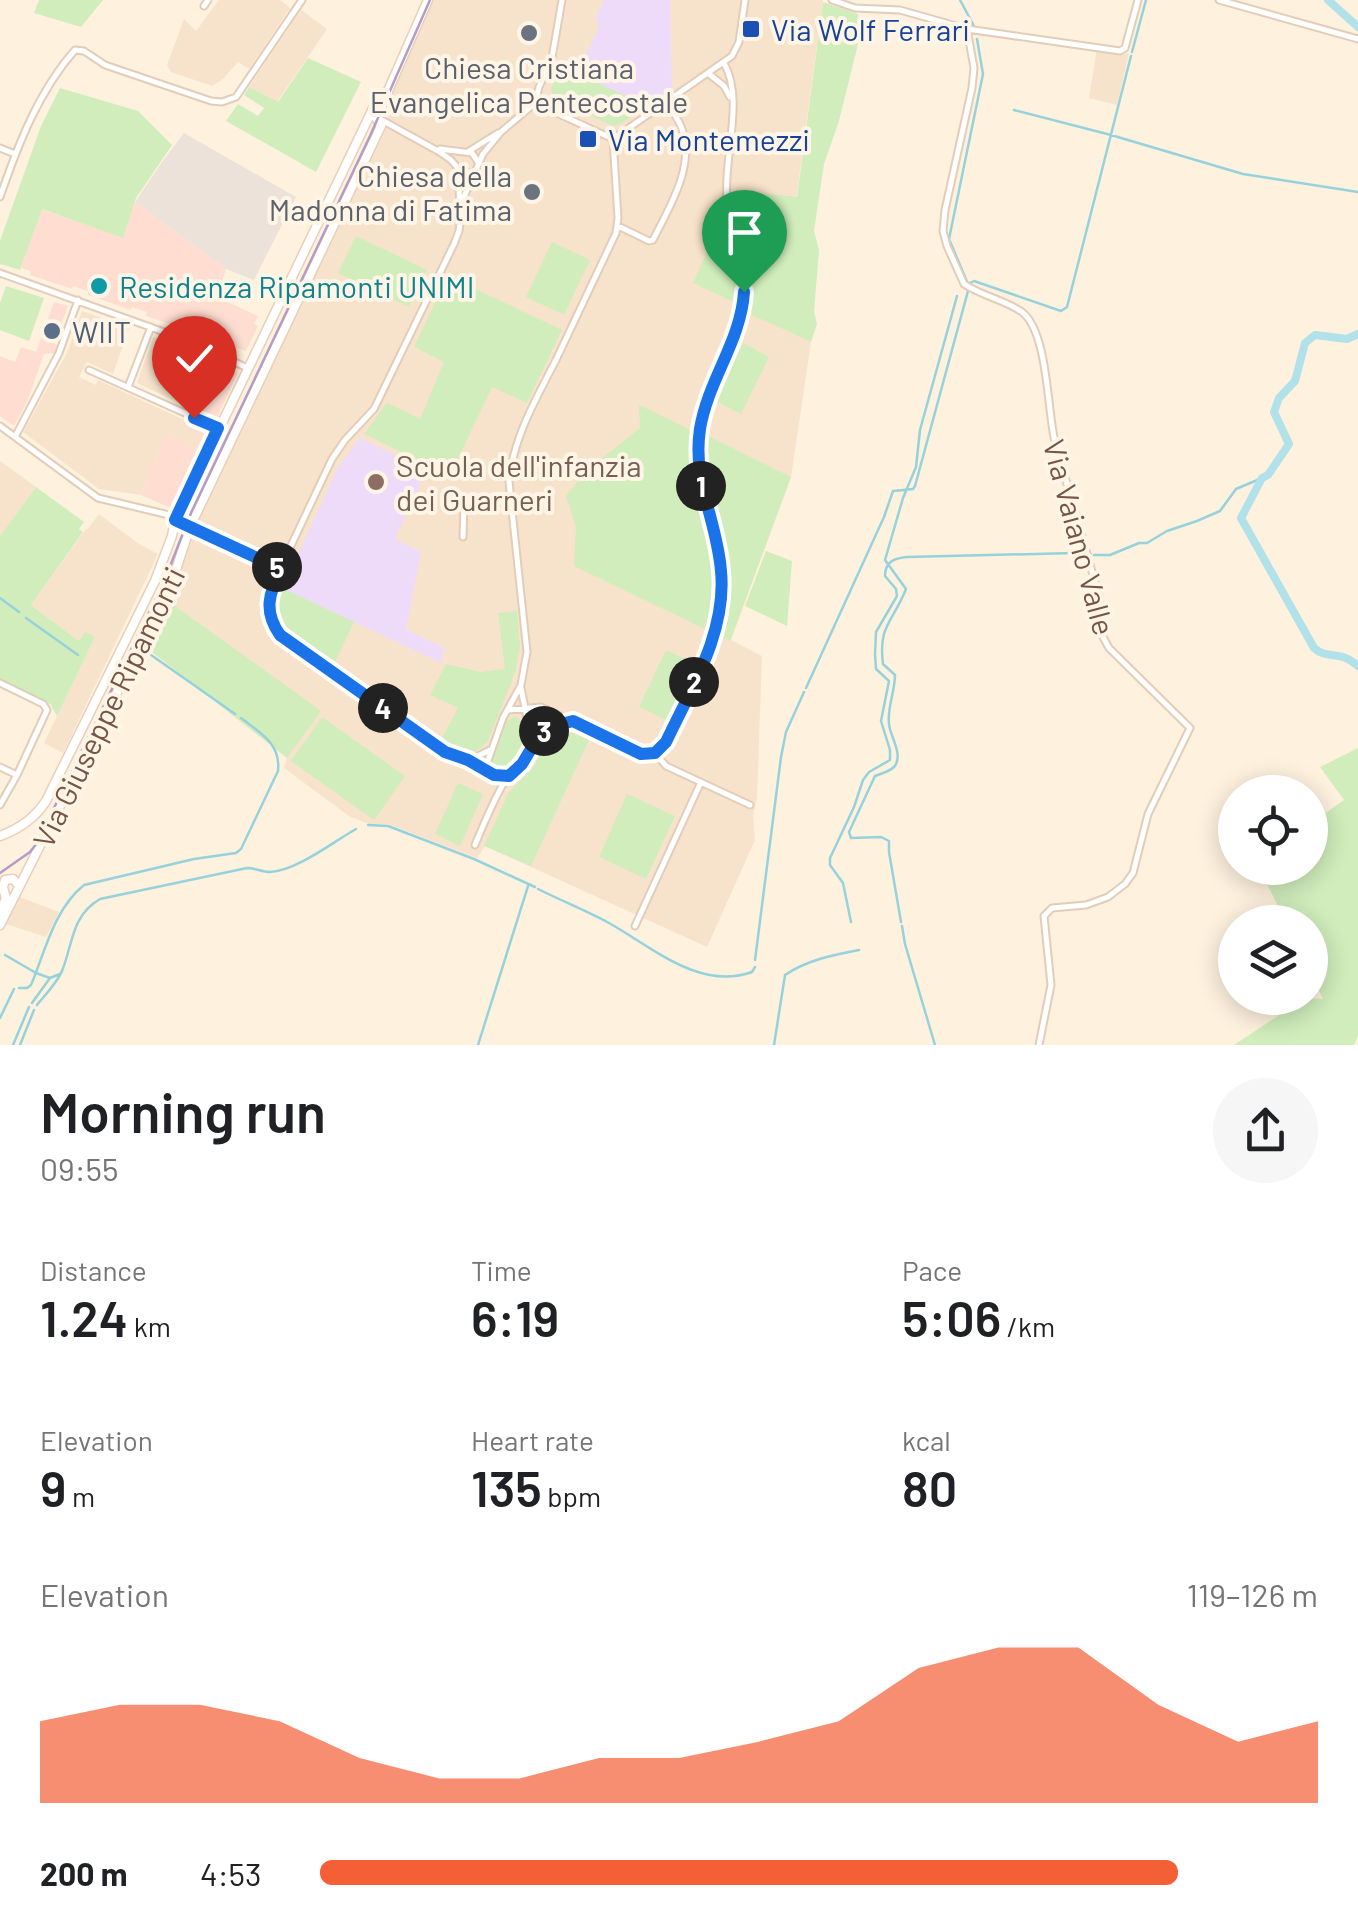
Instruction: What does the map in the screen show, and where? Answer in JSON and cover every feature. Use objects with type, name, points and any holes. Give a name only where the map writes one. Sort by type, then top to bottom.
[{"type":"street","name":"Via Giuseppe Ripamonti","points":[[0,925],[170,586],[190,527],[374,118],[380,94],[388,92],[428,0]]},
{"type":"street","points":[[461,211],[457,159],[501,132],[536,103],[538,86],[552,58],[562,0]]},
{"type":"street","points":[[614,140],[732,56],[739,42],[745,0]]},
{"type":"street","points":[[832,0],[855,8],[900,10],[967,29],[1122,51],[1138,0]]},
{"type":"street","points":[[1219,0],[1358,39]]},
{"type":"street","points":[[0,197],[41,98],[74,50],[84,51],[105,65],[211,101],[230,100],[299,1]]},
{"type":"street","name":"Via Vaiano Valle","points":[[967,29],[974,64],[972,88],[945,210],[944,239],[964,284],[1026,315],[1036,332],[1046,371],[1049,419],[1099,596],[1103,637],[1190,729],[1148,814],[1130,877],[1108,896],[1086,905],[1052,908],[1044,916],[1050,986],[1039,1045]]},
{"type":"street","points":[[508,710],[541,707],[641,754],[655,753],[666,742],[712,638],[720,612],[721,572],[699,474],[698,446],[710,392],[744,307],[742,264],[727,198],[732,100],[730,73],[724,63]]},
{"type":"street","points":[[709,74],[724,86],[732,100]]},
{"type":"street","points":[[536,103],[614,140]]},
{"type":"street","points":[[618,226],[649,242],[653,240],[682,176],[685,138],[668,103]]},
{"type":"street","name":"Via Giuseppe Ripamonti","points":[[0,836],[21,826],[42,808],[155,581],[175,520],[218,428],[374,118]]},
{"type":"street","points":[[374,118],[431,146],[466,174],[477,168]]},
{"type":"street","points":[[501,132],[477,168],[461,211],[457,237],[380,399],[337,450],[270,590],[268,606],[280,635],[445,752],[494,775],[509,776]]},
{"type":"street","points":[[528,756],[530,733],[520,692],[528,643],[509,482],[511,466],[516,444],[618,226],[614,140]]},
{"type":"street","points":[[431,146],[474,155],[477,168]]},
{"type":"street","points":[[0,148],[15,154]]},
{"type":"street","points":[[0,273],[204,346],[247,368]]},
{"type":"street","points":[[15,436],[59,353],[78,300]]},
{"type":"street","points":[[128,387],[151,326]]},
{"type":"street","points":[[90,370],[218,428]]},
{"type":"street","points":[[0,426],[93,495],[175,520]]},
{"type":"street","points":[[463,536],[464,503],[506,502]]},
{"type":"street","name":"Via Giuseppe Ripamonti","points":[[175,520],[190,527]]},
{"type":"street","points":[[190,527],[281,569]]},
{"type":"street","points":[[0,683],[43,704],[47,710],[0,805]]},
{"type":"street","points":[[484,769],[503,718],[521,685]]},
{"type":"street","points":[[475,845],[498,794],[537,739],[545,730],[573,721]]},
{"type":"street","points":[[468,760],[490,750]]},
{"type":"street","points":[[655,753],[666,766],[750,805]]},
{"type":"street","points":[[0,767],[17,775]]},
{"type":"street","points":[[494,775],[498,794]]},
{"type":"street","points":[[635,926],[701,782]]},
{"type":"street","name":"Via Giuseppe Ripamonti","points":[[0,911],[6,899],[5,880],[13,878],[19,885]]},
{"type":"shaded area","points":[[219,0],[280,0],[290,8],[249,69],[238,62],[212,86],[171,72],[167,65],[184,19],[196,31]]},
{"type":"shaded area","points":[[429,0],[823,0],[779,327],[811,342],[791,477],[731,640],[762,656],[755,840],[707,947],[485,846],[477,858],[388,824],[369,824],[349,816],[284,768],[287,758],[142,644],[192,527],[386,119],[395,83]]},
{"type":"shaded area","points":[[604,0],[670,0],[672,88],[647,106],[576,73],[599,28],[596,17]]},
{"type":"shaded area","points":[[301,10],[327,29],[277,102],[249,87]]},
{"type":"shaded area","points":[[1097,49],[1129,54],[1117,105],[1089,98]]},
{"type":"shaded area","points":[[184,133],[296,197],[254,280],[226,269],[135,202]]},
{"type":"shaded area","points":[[135,202],[226,269],[217,297],[258,316],[254,324],[258,326],[246,351],[203,336],[204,332],[88,295],[88,291],[30,275],[31,271],[21,268],[41,209],[122,237]]},
{"type":"shaded area","points":[[54,302],[68,306],[54,344],[60,346],[54,353],[44,354],[14,426],[0,416],[0,356],[15,362],[21,347],[36,352]]},
{"type":"shaded area","points":[[82,311],[129,328],[113,374],[87,362],[79,377],[96,385],[98,380],[210,432],[201,451],[167,434],[141,495],[99,489],[23,432],[67,353]]},
{"type":"shaded area","points":[[153,337],[232,370],[198,412],[137,383]]},
{"type":"shaded area","points":[[218,369],[229,375],[232,370],[238,373],[216,420],[198,412],[204,400],[200,398],[213,371]]},
{"type":"shaded area","points":[[167,434],[201,451],[173,509],[141,495]]},
{"type":"shaded area","points":[[360,438],[427,470],[395,539],[421,552],[406,629],[444,648],[441,663],[282,588],[339,466]]},
{"type":"shaded area","points":[[0,461],[36,487],[0,536]]},
{"type":"shaded area","points":[[99,514],[158,554],[63,753],[44,743],[95,637],[79,641],[31,605]]},
{"type":"shaded area","points":[[14,895],[59,912],[46,937],[0,922],[0,912]]},
{"type":"green space","points":[[39,0],[103,0],[81,27],[34,13]]},
{"type":"green space","points":[[823,2],[858,14],[861,32],[824,164],[814,231],[819,250],[814,311],[817,324],[811,342],[752,315],[753,274],[737,191],[797,197]]},
{"type":"green space","points":[[308,58],[361,82],[316,172],[226,121],[238,104],[258,116],[264,108],[244,95],[249,87],[278,102]]},
{"type":"green space","points":[[561,66],[647,106],[613,126],[553,98],[551,89]]},
{"type":"green space","points":[[60,88],[138,111],[172,145],[136,198],[123,238],[42,209],[20,270],[0,264],[0,241],[41,126]]},
{"type":"green space","points":[[722,218],[735,275],[736,303],[693,283]]},
{"type":"green space","points":[[356,236],[427,270],[409,307],[338,273]]},
{"type":"green space","points":[[552,242],[590,260],[564,315],[526,297]]},
{"type":"green space","points":[[448,276],[562,330],[527,403],[492,387],[448,479],[400,457],[401,452],[364,434],[387,403],[420,419],[444,362],[414,347]]},
{"type":"green space","points":[[6,286],[44,298],[29,341],[0,330],[0,303]]},
{"type":"green space","points":[[743,343],[769,357],[741,414],[715,401]]},
{"type":"green space","points":[[639,405],[691,430],[692,485],[712,574],[712,611],[707,630],[574,566],[576,526],[566,496],[586,471],[640,428]]},
{"type":"green space","points":[[708,436],[791,477],[730,641],[723,637],[730,584],[708,463]]},
{"type":"green space","points":[[36,487],[84,522],[79,529],[83,532],[31,605],[79,641],[85,632],[95,637],[57,716],[50,704],[0,680],[0,536]]},
{"type":"green space","points":[[766,551],[792,561],[787,626],[745,606]]},
{"type":"green space","points":[[282,588],[354,622],[334,664],[301,642],[284,624],[279,602]]},
{"type":"green space","points":[[168,601],[321,711],[287,758],[146,647]]},
{"type":"green space","points":[[517,611],[520,645],[516,670],[488,741],[477,751],[462,752],[441,740],[458,708],[430,695],[446,664],[481,672],[505,669],[498,613]]},
{"type":"green space","points":[[666,650],[694,663],[667,720],[639,707]]},
{"type":"green space","points":[[515,716],[526,730],[525,748],[515,763],[496,768],[490,759],[505,722]]},
{"type":"green space","points":[[322,717],[405,776],[374,820],[291,761]]},
{"type":"green space","points":[[567,731],[589,740],[531,866],[484,846],[509,792],[533,768],[549,738],[556,732]]},
{"type":"green space","points":[[1358,748],[1358,1036],[1354,1045],[1234,1045],[1279,1015],[1328,1015],[1328,905],[1278,905],[1268,885],[1328,885],[1328,811],[1344,800],[1320,767]]},
{"type":"green space","points":[[458,783],[483,794],[460,846],[435,834]]},
{"type":"green space","points":[[627,794],[675,816],[646,879],[599,857]]},
{"type":"waterway","points":[[960,0],[974,26]]},
{"type":"waterway","points":[[1132,52],[1146,0]]},
{"type":"waterway","points":[[1328,0],[1358,27]]},
{"type":"waterway","points":[[968,284],[949,239],[983,74],[977,39]]},
{"type":"waterway","points":[[968,284],[974,281],[1061,311],[1067,307],[1131,56]]},
{"type":"waterway","points":[[1014,110],[1243,174],[1358,192]]},
{"type":"waterway","points":[[806,688],[893,491],[915,486],[968,291]]},
{"type":"waterway","points":[[901,922],[889,841],[881,837],[851,838],[849,832],[875,776],[896,764],[897,749],[889,718],[895,675],[883,664],[882,651],[885,632],[906,589],[885,560],[916,467],[920,430],[957,296]]},
{"type":"waterway","points":[[1358,334],[1347,339],[1315,335],[1305,343],[1295,381],[1279,398],[1274,412],[1289,444],[1262,478],[1241,518],[1314,648],[1358,666]]},
{"type":"waterway","points":[[1094,555],[1110,555],[1147,543],[1220,511],[1236,489],[1262,478]]},
{"type":"waterway","points":[[851,922],[843,883],[830,865],[830,858],[863,780],[890,760],[881,721],[889,681],[876,669],[875,654],[876,632],[897,596],[885,576],[887,567],[894,560],[907,557],[1074,553]]},
{"type":"waterway","points":[[0,598],[19,612]]},
{"type":"waterway","points":[[26,618],[78,655]]},
{"type":"waterway","points":[[144,650],[235,714]]},
{"type":"waterway","points":[[755,960],[781,757],[786,732],[804,692]]},
{"type":"waterway","points":[[19,988],[31,985],[58,918],[84,885],[241,849],[278,771],[273,746],[241,718]]},
{"type":"waterway","points":[[368,825],[388,826],[535,887]]},
{"type":"waterway","points":[[37,1005],[60,975],[78,922],[100,899],[247,868],[280,870],[356,829]]},
{"type":"waterway","points":[[478,1045],[528,886]]},
{"type":"waterway","points":[[538,889],[695,971],[733,976],[752,972],[755,967]]},
{"type":"waterway","points":[[902,926],[935,1045]]},
{"type":"waterway","points":[[774,1045],[785,975],[811,962],[859,950]]},
{"type":"waterway","points":[[5,955],[50,978]]},
{"type":"waterway","points":[[32,1003],[50,978],[60,974]]},
{"type":"waterway","points":[[0,1018],[14,989]]},
{"type":"waterway","points":[[13,1045],[29,1007]]},
{"type":"waterway","points":[[20,1045],[34,1010]]},
{"type":"tram line","points":[[0,873],[37,843],[163,584],[191,513],[370,136],[430,0]]},
{"type":"place","name":"Via Wolf Ferrari","points":[[751,29]]},
{"type":"place","name":"Chiesa Cristiana Evangelica Pentecostale","points":[[529,33]]},
{"type":"place","name":"Via Montemezzi","points":[[588,139]]},
{"type":"place","name":"Chiesa della Madonna di Fatima","points":[[532,192]]},
{"type":"place","name":"Residenza Ripamonti UNIMI","points":[[99,286]]},
{"type":"place","name":"WIIT","points":[[52,331]]},
{"type":"place","name":"Scuola dell'infanzia dei Guarneri","points":[[376,482]]},
{"type":"route","points":[[194,418],[218,428],[175,520],[281,569],[270,590],[268,606],[280,635],[445,752],[494,775],[509,776],[527,758],[545,730],[573,721],[641,754],[655,753],[666,742],[708,650],[719,616],[721,572],[702,492],[698,446],[710,392],[737,332],[744,292]]}]
